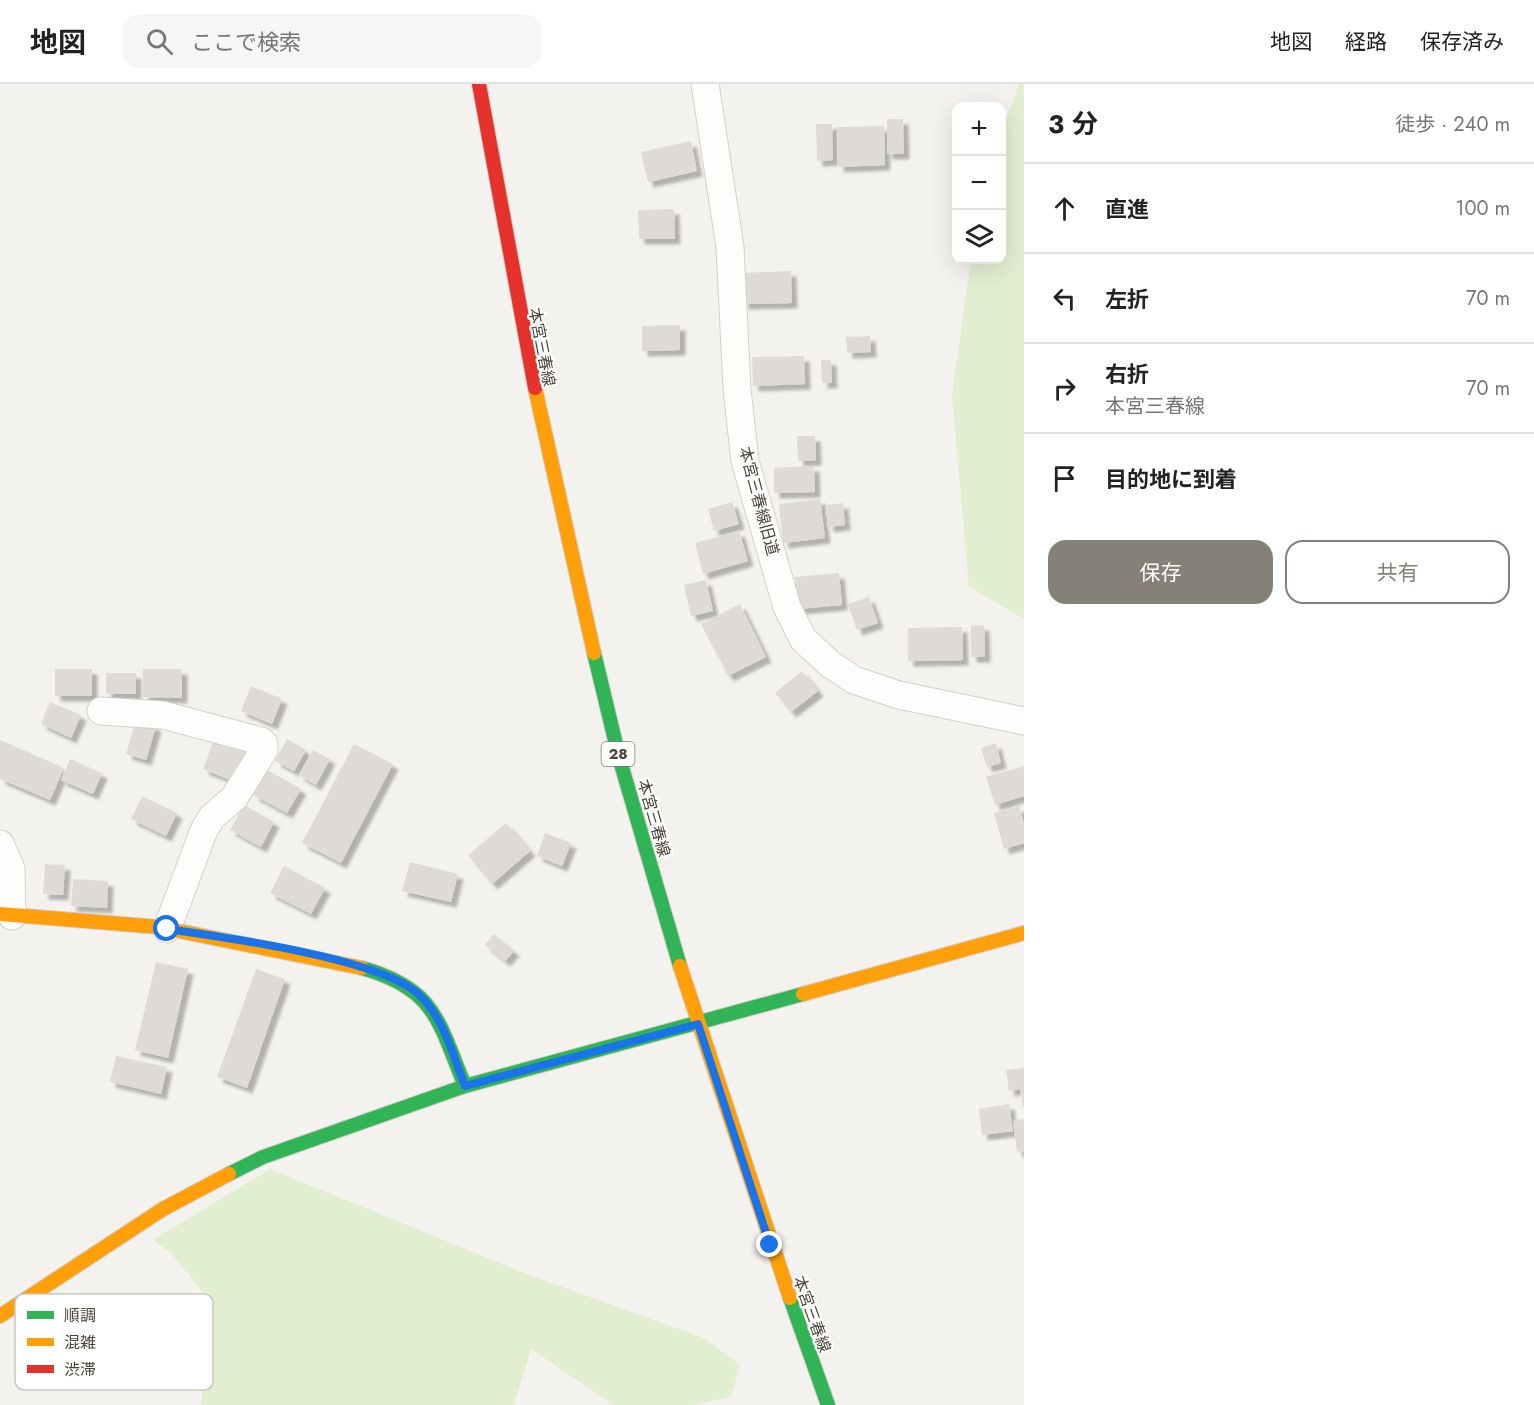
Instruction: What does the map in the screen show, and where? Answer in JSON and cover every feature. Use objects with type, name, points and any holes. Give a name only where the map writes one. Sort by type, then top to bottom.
[{"type":"street","name":"本宮三春線","points":[[479,84],[507,252],[543,436],[618,754],[698,1024],[770,1245],[828,1405]]},
{"type":"street","name":"本宮三春線旧道","points":[[705,84],[730,247],[737,389],[745,460],[787,607],[803,639],[854,680],[898,695],[1024,721]]},
{"type":"street","points":[[101,711],[163,715],[261,741],[264,744],[264,750],[234,798],[212,817],[204,830],[167,929]]},
{"type":"street","points":[[0,844],[11,869],[6,915],[167,929],[344,962],[387,975],[418,993],[437,1018],[465,1086]]},
{"type":"street","points":[[34,1294],[163,1209],[263,1157],[465,1086],[1024,933]]},
{"type":"street","points":[[0,1316],[15,1306]]},
{"type":"green space","points":[[1019,84],[1024,84],[1024,619],[969,587],[952,395],[970,264],[1006,264],[1006,120]]},
{"type":"green space","points":[[270,1169],[532,1276],[704,1338],[740,1365],[731,1397],[692,1405],[614,1405],[531,1349],[514,1405],[201,1405],[202,1390],[213,1390],[213,1294],[204,1294],[173,1255],[153,1240]]},
{"type":"building","points":[[887,119],[903,119],[904,154],[887,154]]},
{"type":"building","points":[[816,124],[832,124],[833,160],[817,161]]},
{"type":"building","points":[[884,126],[885,165],[838,167],[837,127]]},
{"type":"building","points":[[691,141],[697,171],[648,182],[641,152]]},
{"type":"building","points":[[674,209],[675,239],[639,239],[638,210]]},
{"type":"building","points":[[791,271],[792,303],[743,304],[742,273]]},
{"type":"building","points":[[680,325],[680,350],[642,351],[642,326]]},
{"type":"building","points":[[870,336],[871,352],[847,353],[846,337]]},
{"type":"building","points":[[804,356],[805,384],[753,386],[752,357]]},
{"type":"building","points":[[821,360],[831,360],[832,383],[822,383]]},
{"type":"building","points":[[797,436],[815,436],[816,460],[798,461]]},
{"type":"building","points":[[814,466],[815,492],[774,493],[774,468]]},
{"type":"building","points":[[820,499],[825,538],[783,543],[779,504]]},
{"type":"building","points":[[732,502],[739,524],[714,531],[708,509]]},
{"type":"building","points":[[843,503],[845,525],[828,527],[826,505]]},
{"type":"building","points":[[739,531],[748,561],[703,574],[695,543]]},
{"type":"building","points":[[839,573],[842,605],[798,609],[795,577]]},
{"type":"building","points":[[706,580],[713,611],[691,616],[684,585]]},
{"type":"building","points":[[869,597],[878,623],[857,630],[848,604]]},
{"type":"building","points":[[740,604],[766,657],[728,676],[701,624]]},
{"type":"building","points":[[984,625],[985,657],[971,657],[971,626]]},
{"type":"building","points":[[962,627],[963,660],[908,661],[908,628]]},
{"type":"building","points":[[55,669],[92,669],[92,696],[55,696]]},
{"type":"building","points":[[143,669],[182,669],[182,698],[143,697]]},
{"type":"building","points":[[802,671],[818,691],[791,712],[775,693]]},
{"type":"building","points":[[106,673],[136,673],[136,694],[106,694]]},
{"type":"building","points":[[251,686],[282,699],[272,724],[241,711]]},
{"type":"building","points":[[50,702],[81,715],[71,738],[41,724]]},
{"type":"building","points":[[136,720],[156,726],[146,760],[126,754]]},
{"type":"building","points":[[215,737],[246,749],[233,781],[203,769]]},
{"type":"building","points":[[287,739],[306,750],[294,771],[275,761]]},
{"type":"building","points":[[0,740],[64,768],[50,800],[0,779]]},
{"type":"building","points":[[996,743],[1001,763],[987,767],[981,748]]},
{"type":"building","points":[[354,744],[393,764],[341,863],[302,843]]},
{"type":"building","points":[[313,750],[330,759],[316,785],[299,775]]},
{"type":"building","points":[[70,759],[102,773],[93,794],[61,780]]},
{"type":"building","points":[[1024,766],[1024,796],[995,805],[986,777]]},
{"type":"building","points":[[267,770],[301,789],[287,813],[253,795]]},
{"type":"building","points":[[142,796],[177,813],[166,836],[131,819]]},
{"type":"building","points":[[244,805],[274,822],[261,847],[230,830]]},
{"type":"building","points":[[1019,806],[1024,824],[1024,843],[1004,849],[994,813]]},
{"type":"building","points":[[506,823],[530,851],[492,884],[468,855]]},
{"type":"building","points":[[545,833],[571,843],[562,866],[537,856]]},
{"type":"building","points":[[410,862],[458,874],[451,902],[402,891]]},
{"type":"building","points":[[45,864],[65,865],[63,895],[43,894]]},
{"type":"building","points":[[284,866],[325,888],[311,914],[270,893]]},
{"type":"building","points":[[73,879],[108,881],[107,908],[71,906]]},
{"type":"building","points":[[494,934],[514,951],[505,961],[485,945]]},
{"type":"building","points":[[156,962],[188,969],[168,1058],[135,1050]]},
{"type":"building","points":[[256,969],[285,979],[247,1088],[217,1077]]},
{"type":"building","points":[[116,1056],[167,1067],[161,1094],[110,1082]]},
{"type":"building","points":[[1024,1068],[1023,1107],[1020,1089],[1009,1091],[1006,1070]]},
{"type":"building","points":[[1009,1104],[1013,1131],[982,1135],[979,1109]]},
{"type":"building","points":[[1024,1119],[1024,1151],[1017,1152],[1013,1121]]},
{"type":"traffic: fast","points":[[594,653],[619,757],[680,966]]},
{"type":"traffic: fast","points":[[362,968],[387,976],[420,997],[440,1026],[465,1086],[803,994]]},
{"type":"traffic: fast","points":[[229,1174],[263,1157],[465,1086]]},
{"type":"traffic: fast","points":[[790,1298],[828,1405]]},
{"type":"traffic: slow","points":[[535,388],[594,653]]},
{"type":"traffic: slow","points":[[0,914],[159,927],[362,968]]},
{"type":"traffic: slow","points":[[803,994],[1024,933]]},
{"type":"traffic: slow","points":[[680,966],[790,1298]]},
{"type":"traffic: slow","points":[[34,1294],[163,1209],[229,1174]]},
{"type":"traffic: slow","points":[[0,1316],[15,1306]]},
{"type":"traffic: jam","points":[[479,84],[535,388]]},
{"type":"route","points":[[167,929],[207,934],[344,962],[387,975],[418,993],[437,1018],[465,1086],[698,1024],[770,1245]]}]
